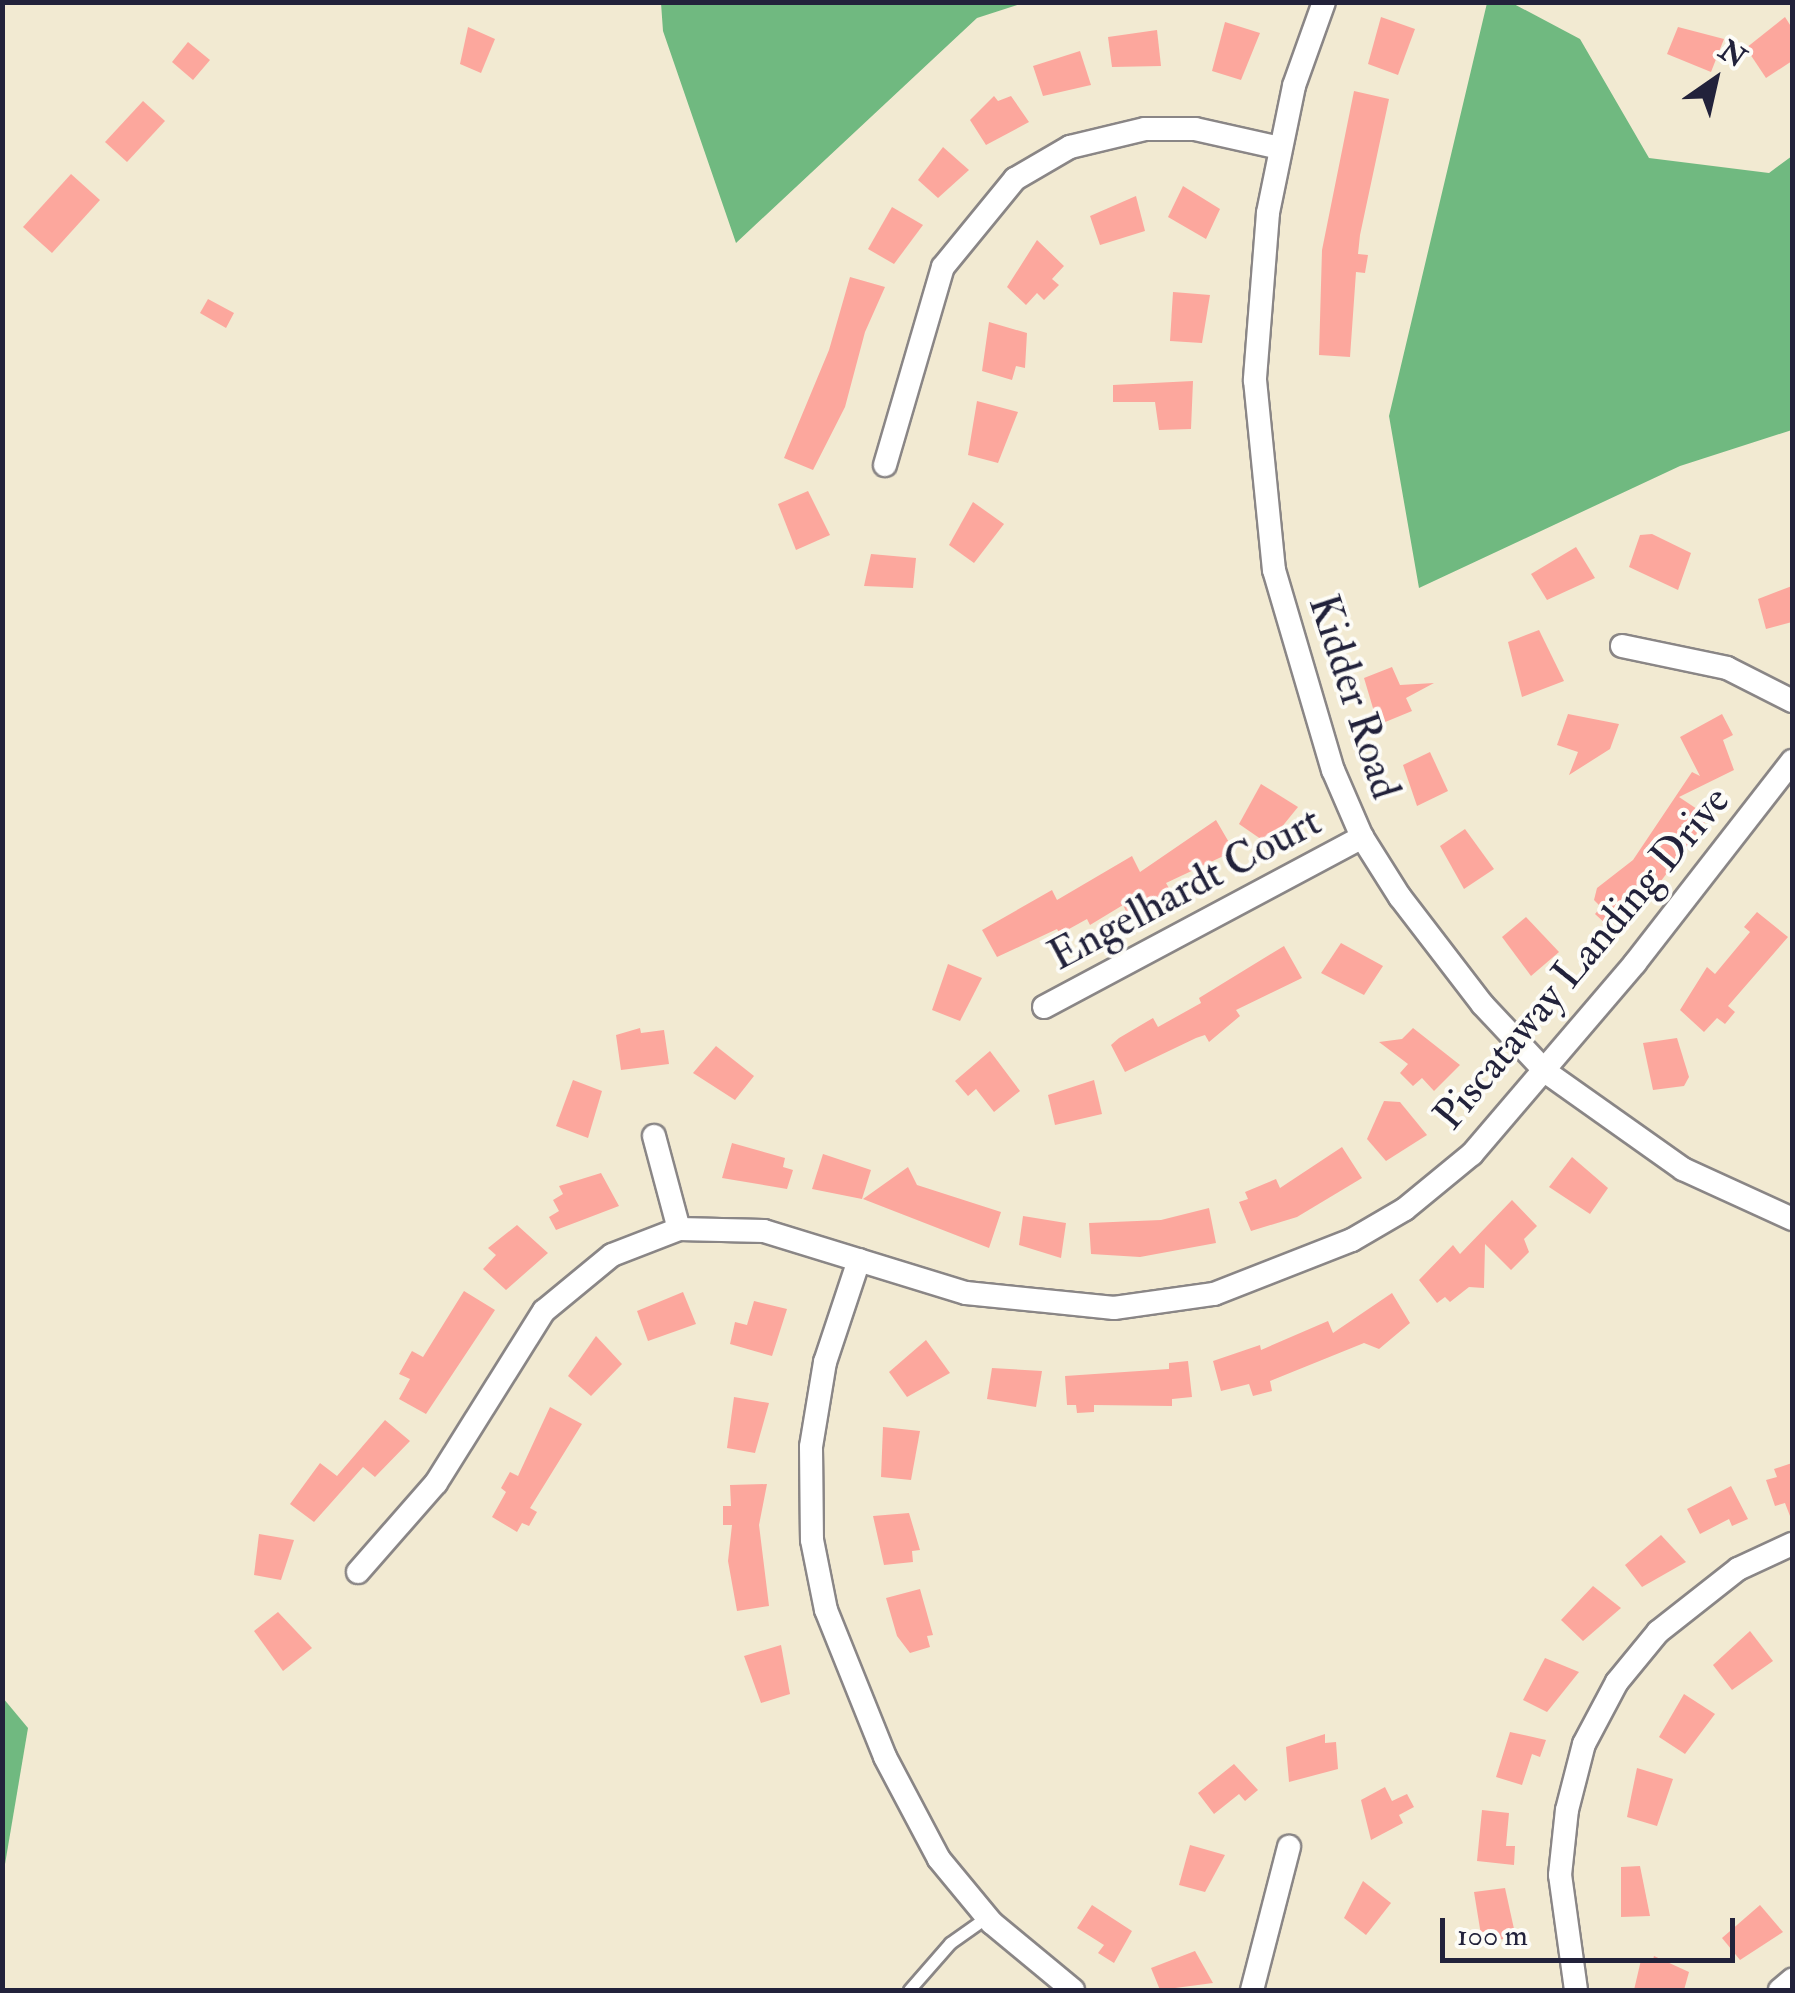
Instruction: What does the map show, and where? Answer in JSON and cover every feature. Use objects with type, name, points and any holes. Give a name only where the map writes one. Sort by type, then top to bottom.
[{"type":"street","name":"Kidder Road","points":[[1324,2],[1280,148],[1256,340],[1267,525],[1295,656],[1362,837],[1439,950],[1546,1072],[1683,1168],[1792,1219]]},
{"type":"street","points":[[884,465],[943,267],[1015,178],[1070,147],[1144,129],[1195,130],[1280,148]]},
{"type":"street","points":[[1622,646],[1727,668],[1792,701]]},
{"type":"street","name":"Piscataway Landing Drive","points":[[358,1572],[436,1482],[544,1311],[612,1255],[679,1230],[764,1231],[966,1293],[1059,1306],[1114,1308],[1214,1294],[1314,1259],[1405,1210],[1472,1154],[1546,1072],[1792,760]]},
{"type":"street","name":"Engelhardt Court","points":[[1044,1007],[1362,837]]},
{"type":"street","points":[[654,1136],[679,1230]]},
{"type":"street","points":[[859,1260],[816,1402],[809,1484],[818,1572],[836,1642],[885,1757],[940,1858],[986,1917],[1073,1990]]},
{"type":"street","points":[[1576,1990],[1560,1876],[1567,1810],[1584,1744],[1617,1682],[1658,1632],[1738,1569],[1792,1544]]},
{"type":"street","points":[[1252,1990],[1289,1847]]},
{"type":"street","points":[[1780,1990],[1792,1980]]},
{"type":"lane","points":[[909,1990],[950,1944],[986,1917]]},
{"type":"green space","points":[[661,2],[1023,3],[977,18],[736,243],[663,31]]},
{"type":"green space","points":[[1487,3],[1512,3],[1580,39],[1649,158],[1769,173],[1792,156],[1792,430],[1680,466],[1419,588],[1389,416]]},
{"type":"green space","points":[[3,1698],[28,1728],[3,1876]]},
{"type":"building","points":[[1381,17],[1415,29],[1398,75],[1368,64]]},
{"type":"building","points":[[1785,17],[1792,28],[1792,61],[1766,78],[1746,48]]},
{"type":"building","points":[[1225,22],[1260,33],[1241,80],[1212,71]]},
{"type":"building","points":[[468,27],[495,39],[481,73],[460,64]]},
{"type":"building","points":[[1678,27],[1724,39],[1711,72],[1667,54]]},
{"type":"building","points":[[1157,30],[1161,66],[1112,67],[1108,37]]},
{"type":"building","points":[[188,42],[210,60],[193,80],[172,62]]},
{"type":"building","points":[[1080,51],[1091,85],[1043,96],[1033,66]]},
{"type":"building","points":[[1354,91],[1389,99],[1360,235],[1358,254],[1368,255],[1365,273],[1356,272],[1350,357],[1319,355],[1322,250]]},
{"type":"building","points":[[994,96],[998,101],[1011,96],[1029,122],[986,145],[970,120]]},
{"type":"building","points":[[143,101],[165,121],[127,162],[105,142]]},
{"type":"building","points":[[943,147],[969,170],[938,198],[918,180]]},
{"type":"building","points":[[71,174],[100,200],[52,253],[23,227]]},
{"type":"building","points":[[1183,186],[1220,209],[1206,239],[1168,217]]},
{"type":"building","points":[[1136,196],[1145,231],[1100,245],[1090,216]]},
{"type":"building","points":[[892,207],[923,225],[894,264],[868,249]]},
{"type":"building","points":[[1037,240],[1064,266],[1052,279],[1059,285],[1044,300],[1037,293],[1026,305],[1007,287]]},
{"type":"building","points":[[850,277],[885,287],[865,332],[845,407],[813,470],[784,458],[829,350]]},
{"type":"building","points":[[1173,292],[1210,295],[1202,343],[1170,341]]},
{"type":"building","points":[[208,299],[234,313],[226,328],[200,313]]},
{"type":"building","points":[[989,322],[1027,333],[1025,368],[1016,366],[1012,380],[982,371]]},
{"type":"building","points":[[1193,381],[1191,429],[1159,430],[1155,402],[1113,402],[1113,385]]},
{"type":"building","points":[[977,401],[1018,412],[998,463],[968,455]]},
{"type":"building","points":[[808,491],[830,535],[796,550],[778,504]]},
{"type":"building","points":[[973,502],[1004,524],[974,563],[949,545]]},
{"type":"building","points":[[1652,534],[1691,553],[1678,590],[1629,567],[1640,535]]},
{"type":"building","points":[[1576,547],[1595,578],[1547,600],[1531,574]]},
{"type":"building","points":[[871,554],[916,558],[913,588],[864,586]]},
{"type":"building","points":[[1792,586],[1792,622],[1766,629],[1758,599]]},
{"type":"building","points":[[1539,630],[1564,681],[1522,697],[1508,642]]},
{"type":"building","points":[[1392,667],[1400,685],[1434,683],[1406,698],[1412,711],[1378,725],[1364,678]]},
{"type":"building","points":[[1568,714],[1619,724],[1610,749],[1569,775],[1578,752],[1557,745]]},
{"type":"building","points":[[1722,714],[1733,735],[1723,740],[1734,770],[1679,797],[1709,817],[1646,901],[1607,925],[1595,914],[1601,907],[1594,900],[1597,888],[1633,860],[1692,772],[1700,776],[1680,737]]},
{"type":"building","points":[[1430,752],[1448,791],[1417,806],[1403,765]]},
{"type":"building","points":[[1261,784],[1298,807],[1268,844],[1239,824]]},
{"type":"building","points":[[1216,820],[1234,851],[1166,883],[1173,895],[1156,904],[1128,915],[1123,905],[1090,925],[1087,919],[1060,934],[1057,929],[997,957],[982,930],[1052,890],[1057,900],[1132,856],[1140,872]]},
{"type":"building","points":[[1465,829],[1494,869],[1464,889],[1440,846]]},
{"type":"building","points":[[1757,912],[1788,937],[1728,1006],[1735,1012],[1725,1024],[1717,1018],[1704,1032],[1680,1010],[1707,967],[1715,974],[1750,932],[1744,927]]},
{"type":"building","points":[[1526,917],[1559,952],[1531,976],[1502,937]]},
{"type":"building","points":[[1341,943],[1383,966],[1364,995],[1321,973]]},
{"type":"building","points":[[1284,946],[1302,978],[1236,1010],[1240,1016],[1209,1042],[1205,1035],[1196,1038],[1125,1072],[1111,1045],[1119,1038],[1153,1018],[1158,1027],[1201,1003],[1199,998]]},
{"type":"building","points":[[948,964],[982,978],[960,1021],[932,1010]]},
{"type":"building","points":[[640,1028],[641,1033],[664,1030],[669,1064],[621,1070],[616,1035]]},
{"type":"building","points":[[1413,1028],[1460,1065],[1434,1091],[1422,1078],[1413,1086],[1400,1073],[1408,1064],[1379,1042],[1402,1039]]},
{"type":"building","points":[[1677,1038],[1689,1077],[1684,1086],[1653,1090],[1643,1043]]},
{"type":"building","points":[[716,1046],[754,1076],[735,1100],[693,1073]]},
{"type":"building","points":[[990,1051],[1020,1091],[994,1112],[976,1089],[968,1096],[955,1081]]},
{"type":"building","points":[[573,1080],[602,1091],[588,1138],[556,1126]]},
{"type":"building","points":[[1094,1080],[1102,1114],[1055,1125],[1048,1095]]},
{"type":"building","points":[[1384,1101],[1400,1102],[1427,1135],[1386,1161],[1367,1139]]},
{"type":"building","points":[[732,1143],[785,1158],[783,1167],[793,1170],[787,1189],[722,1178]]},
{"type":"building","points":[[1342,1147],[1362,1178],[1297,1217],[1251,1231],[1239,1202],[1248,1199],[1245,1192],[1276,1179],[1280,1188]]},
{"type":"building","points":[[823,1154],[871,1170],[862,1199],[812,1189]]},
{"type":"building","points":[[1572,1157],[1608,1188],[1590,1214],[1549,1187]]},
{"type":"building","points":[[908,1167],[917,1185],[1001,1212],[989,1248],[863,1199]]},
{"type":"building","points":[[601,1173],[619,1206],[556,1230],[549,1217],[559,1211],[553,1200],[563,1194],[559,1186]]},
{"type":"building","points":[[1512,1200],[1537,1226],[1524,1239],[1529,1252],[1511,1270],[1485,1244],[1484,1288],[1469,1287],[1450,1302],[1445,1297],[1437,1303],[1419,1280],[1453,1245],[1460,1254]]},
{"type":"building","points":[[1209,1208],[1216,1243],[1140,1257],[1091,1254],[1089,1223],[1161,1220]]},
{"type":"building","points":[[1023,1216],[1066,1223],[1061,1258],[1019,1245]]},
{"type":"building","points":[[517,1225],[548,1253],[506,1290],[483,1269],[496,1255],[488,1248]]},
{"type":"building","points":[[464,1291],[495,1310],[426,1414],[399,1399],[410,1379],[399,1374],[412,1351],[423,1357]]},
{"type":"building","points":[[683,1292],[696,1324],[648,1341],[637,1311]]},
{"type":"building","points":[[1392,1293],[1410,1323],[1379,1349],[1364,1343],[1270,1381],[1272,1391],[1253,1396],[1249,1384],[1221,1391],[1213,1361],[1260,1345],[1261,1350],[1328,1321],[1333,1333]]},
{"type":"building","points":[[754,1301],[787,1309],[772,1356],[730,1344],[735,1322],[747,1325]]},
{"type":"building","points":[[596,1336],[622,1364],[591,1396],[568,1376]]},
{"type":"building","points":[[926,1340],[950,1373],[907,1397],[889,1372]]},
{"type":"building","points":[[1188,1361],[1192,1397],[1172,1399],[1172,1406],[1094,1405],[1094,1412],[1077,1413],[1076,1405],[1067,1405],[1065,1376],[1169,1369],[1169,1363]]},
{"type":"building","points":[[992,1368],[1042,1371],[1036,1407],[987,1399]]},
{"type":"building","points":[[734,1397],[769,1403],[755,1453],[727,1448]]},
{"type":"building","points":[[550,1407],[582,1424],[530,1508],[537,1512],[529,1526],[522,1523],[517,1532],[492,1517],[506,1492],[501,1488],[510,1472],[518,1476]]},
{"type":"building","points":[[385,1420],[410,1441],[375,1477],[363,1467],[314,1522],[290,1504],[320,1463],[337,1476]]},
{"type":"building","points":[[883,1427],[920,1431],[911,1480],[881,1477]]},
{"type":"building","points":[[1792,1463],[1790,1516],[1785,1503],[1775,1506],[1766,1480],[1777,1477],[1774,1469]]},
{"type":"building","points":[[767,1484],[759,1525],[769,1606],[737,1611],[728,1561],[732,1525],[723,1525],[723,1506],[731,1506],[730,1485]]},
{"type":"building","points":[[1731,1486],[1748,1519],[1732,1526],[1729,1519],[1700,1534],[1687,1509]]},
{"type":"building","points":[[909,1513],[920,1550],[912,1551],[913,1562],[884,1565],[873,1516]]},
{"type":"building","points":[[259,1534],[294,1540],[281,1580],[254,1575]]},
{"type":"building","points":[[1661,1535],[1686,1562],[1642,1587],[1625,1565]]},
{"type":"building","points":[[1593,1586],[1621,1608],[1583,1641],[1561,1620]]},
{"type":"building","points":[[920,1589],[933,1635],[927,1636],[930,1647],[910,1653],[897,1636],[886,1598]]},
{"type":"building","points":[[278,1612],[312,1648],[283,1671],[254,1631]]},
{"type":"building","points":[[1750,1631],[1773,1661],[1732,1690],[1713,1665]]},
{"type":"building","points":[[781,1645],[790,1694],[761,1703],[744,1656]]},
{"type":"building","points":[[1545,1658],[1579,1672],[1547,1712],[1523,1700]]},
{"type":"building","points":[[1684,1694],[1715,1714],[1685,1754],[1659,1737]]},
{"type":"building","points":[[1510,1732],[1546,1740],[1540,1757],[1532,1754],[1522,1785],[1496,1777]]},
{"type":"building","points":[[1325,1734],[1325,1743],[1336,1742],[1338,1769],[1289,1782],[1286,1747]]},
{"type":"building","points":[[1234,1764],[1258,1790],[1245,1801],[1239,1794],[1214,1814],[1198,1793]]},
{"type":"building","points":[[1637,1768],[1673,1779],[1657,1826],[1627,1817]]},
{"type":"building","points":[[1385,1787],[1392,1801],[1407,1794],[1414,1807],[1399,1815],[1403,1823],[1371,1840],[1361,1800]]},
{"type":"building","points":[[1482,1810],[1509,1813],[1506,1846],[1515,1846],[1514,1865],[1477,1861]]},
{"type":"building","points":[[1190,1845],[1225,1855],[1205,1892],[1179,1885]]},
{"type":"building","points":[[1640,1866],[1650,1916],[1621,1917],[1621,1867]]},
{"type":"building","points":[[1363,1881],[1391,1903],[1366,1935],[1344,1918]]},
{"type":"building","points":[[1505,1888],[1516,1938],[1482,1941],[1474,1892]]},
{"type":"building","points":[[1092,1905],[1132,1931],[1114,1963],[1098,1953],[1104,1945],[1077,1928]]},
{"type":"building","points":[[1760,1905],[1783,1932],[1740,1960],[1722,1938]]},
{"type":"building","points":[[1195,1951],[1213,1983],[1160,1990],[1151,1968]]},
{"type":"building","points":[[1654,1956],[1689,1972],[1684,1990],[1634,1990],[1641,1960],[1652,1963]]}]
